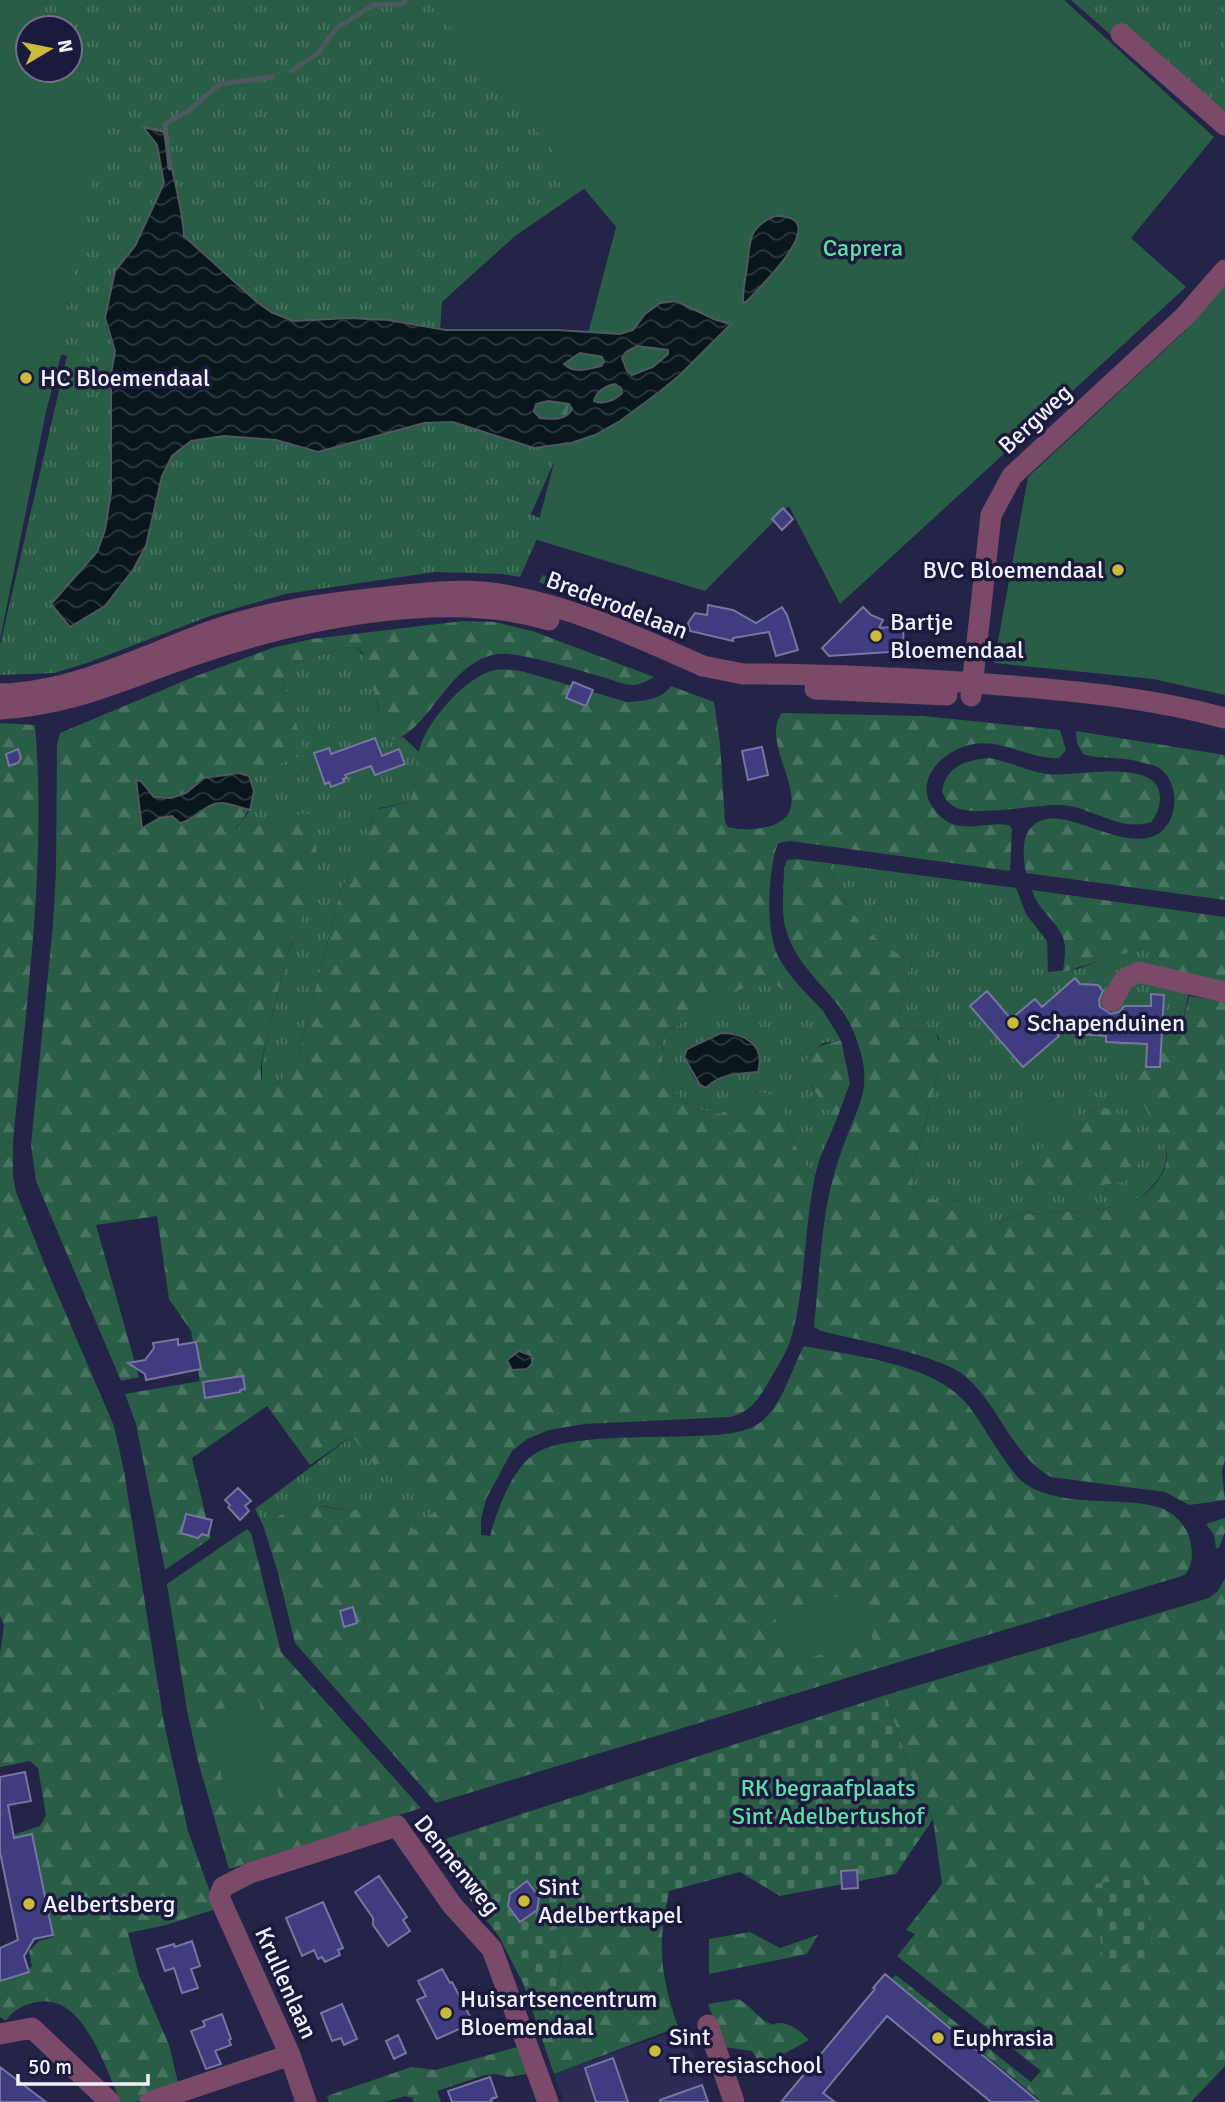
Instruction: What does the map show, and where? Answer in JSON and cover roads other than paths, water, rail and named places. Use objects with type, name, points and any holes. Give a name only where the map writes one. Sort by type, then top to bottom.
[{"type":"street","points":[[1121,34],[1225,125]]},
{"type":"street","name":"Bergweg","points":[[972,690],[991,515],[1012,476],[1185,316],[1225,270]]},
{"type":"street","name":"Brederodelaan","points":[[0,694],[90,694],[225,644],[306,624],[391,611],[456,607],[500,609],[522,606],[572,627],[676,662],[730,686],[749,680],[972,690],[1185,708],[1225,718]]},
{"type":"street","name":"Brederodelaan","points":[[0,709],[47,696]]},
{"type":"street","name":"Brederodelaan","points":[[1078,697],[1225,733]]},
{"type":"street","points":[[1112,1001],[1125,980],[1138,972],[1225,992]]},
{"type":"street","name":"Dennenweg","points":[[223,1887],[250,1873],[397,1826],[452,1905],[492,1950],[548,2102]]},
{"type":"street","name":"Krullenlaan","points":[[223,1887],[219,1897],[290,2055],[306,2102]]},
{"type":"street","points":[[708,2025],[734,2102]]},
{"type":"street","points":[[0,2034],[32,2028],[110,2102]]},
{"type":"street","points":[[150,2102],[290,2055]]},
{"type":"water","points":[[143,127],[164,132],[184,236],[257,302],[271,312],[293,321],[349,318],[388,320],[446,330],[557,330],[620,334],[633,330],[645,314],[660,303],[676,301],[731,324],[658,393],[620,421],[595,435],[571,443],[534,448],[453,422],[424,423],[318,452],[276,440],[224,436],[191,441],[172,456],[162,476],[146,546],[133,570],[105,606],[70,627],[51,604],[97,552],[105,530],[111,492],[111,374],[115,351],[105,318],[115,271],[135,246],[164,183],[157,145]],"holes":[[[637,346],[668,350],[668,354],[653,367],[632,375],[627,371],[622,358],[626,352]],[[580,353],[602,357],[604,362],[601,366],[581,370],[564,364]],[[615,384],[621,388],[622,393],[609,401],[594,401],[605,388]],[[548,401],[569,404],[572,409],[566,416],[540,418],[534,412],[536,404]]]},
{"type":"water","points":[[775,216],[792,219],[798,227],[796,239],[777,269],[745,303],[744,288],[752,236],[760,225]]},
{"type":"water","points":[[239,773],[249,776],[254,791],[250,810],[228,804],[215,804],[180,823],[172,816],[160,818],[142,828],[136,780],[141,781],[154,797],[171,798],[186,793],[204,778]]},
{"type":"water","points":[[721,1033],[738,1035],[752,1042],[759,1055],[758,1072],[717,1079],[706,1088],[700,1085],[684,1057],[687,1049]]},
{"type":"water","points":[[519,1351],[532,1356],[532,1364],[527,1369],[512,1370],[507,1360]]},
{"type":"waterway","points":[[291,71],[317,54],[337,28],[373,5],[402,4],[406,0]]},
{"type":"waterway","points":[[170,168],[165,124],[188,111],[220,84],[272,77]]},
{"type":"place","name":"HC Bloemendaal","points":[[26,378]]},
{"type":"place","name":"BVC Bloemendaal","points":[[1118,570]]},
{"type":"place","name":"Bartje Bloemendaal","points":[[876,636]]},
{"type":"place","name":"Schapenduinen","points":[[1013,1023]]},
{"type":"place","name":"Sint Adelbertkapel","points":[[524,1901]]},
{"type":"place","name":"Aelbertsberg","points":[[29,1904]]},
{"type":"place","name":"Huisartsencentrum Bloemendaal","points":[[446,2013]]},
{"type":"place","name":"Euphrasia","points":[[938,2038]]},
{"type":"place","name":"Sint Theresiaschool","points":[[655,2051]]},
{"type":"park label","name":"Caprera","points":[[863,248]]},
{"type":"park label","name":"RK begraafplaats Sint Adelbertushof","points":[[828,1802]]}]
